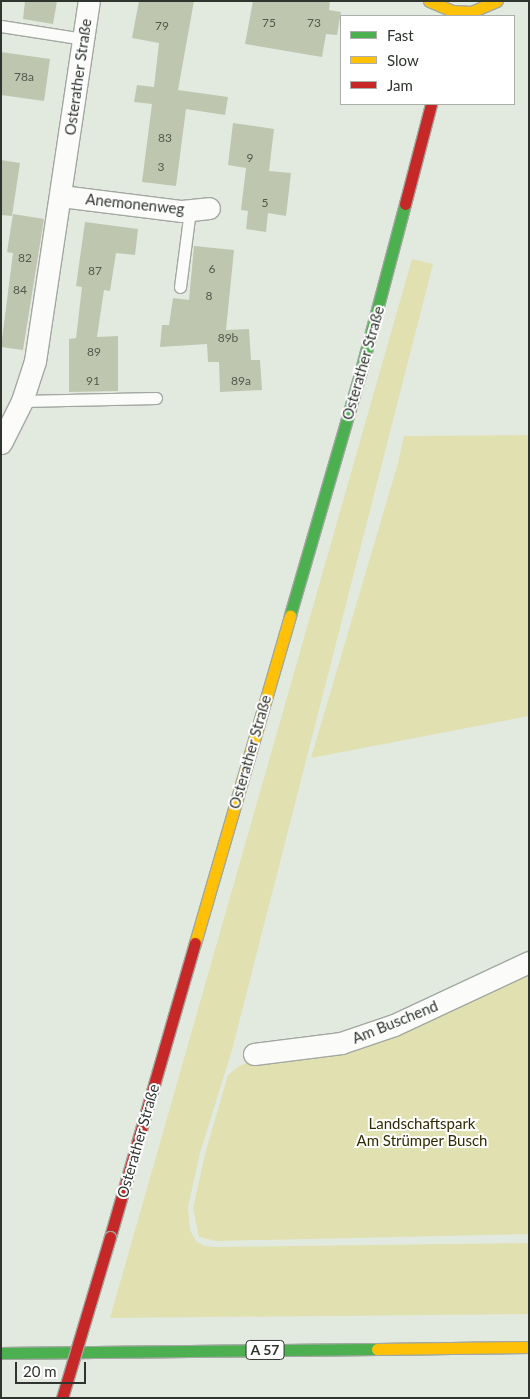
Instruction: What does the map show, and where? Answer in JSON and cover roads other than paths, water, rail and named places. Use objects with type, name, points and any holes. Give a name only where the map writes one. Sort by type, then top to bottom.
[{"type":"main road","points":[[430,1],[451,14],[471,12],[497,1]]},
{"type":"main road","name":"Osterather Straße","points":[[62,1398],[360,374],[431,105]]},
{"type":"main road","name":"A 57","points":[[1,1353],[529,1347]]},
{"type":"street","name":"Osterather Straße","points":[[1,443],[22,401],[34,361],[61,196],[89,1]]},
{"type":"street","name":"Anemonenweg","points":[[61,196],[200,209]]},
{"type":"street","name":"Am Buschend","points":[[254,1054],[341,1043],[394,1025],[529,962]]},
{"type":"lane","points":[[1,26],[84,40]]},
{"type":"lane","points":[[180,286],[200,209]]},
{"type":"lane","points":[[22,401],[156,398]]},
{"type":"park label","name":"Landschaftspark Am Strümper Busch","points":[[422,1132]]}]
